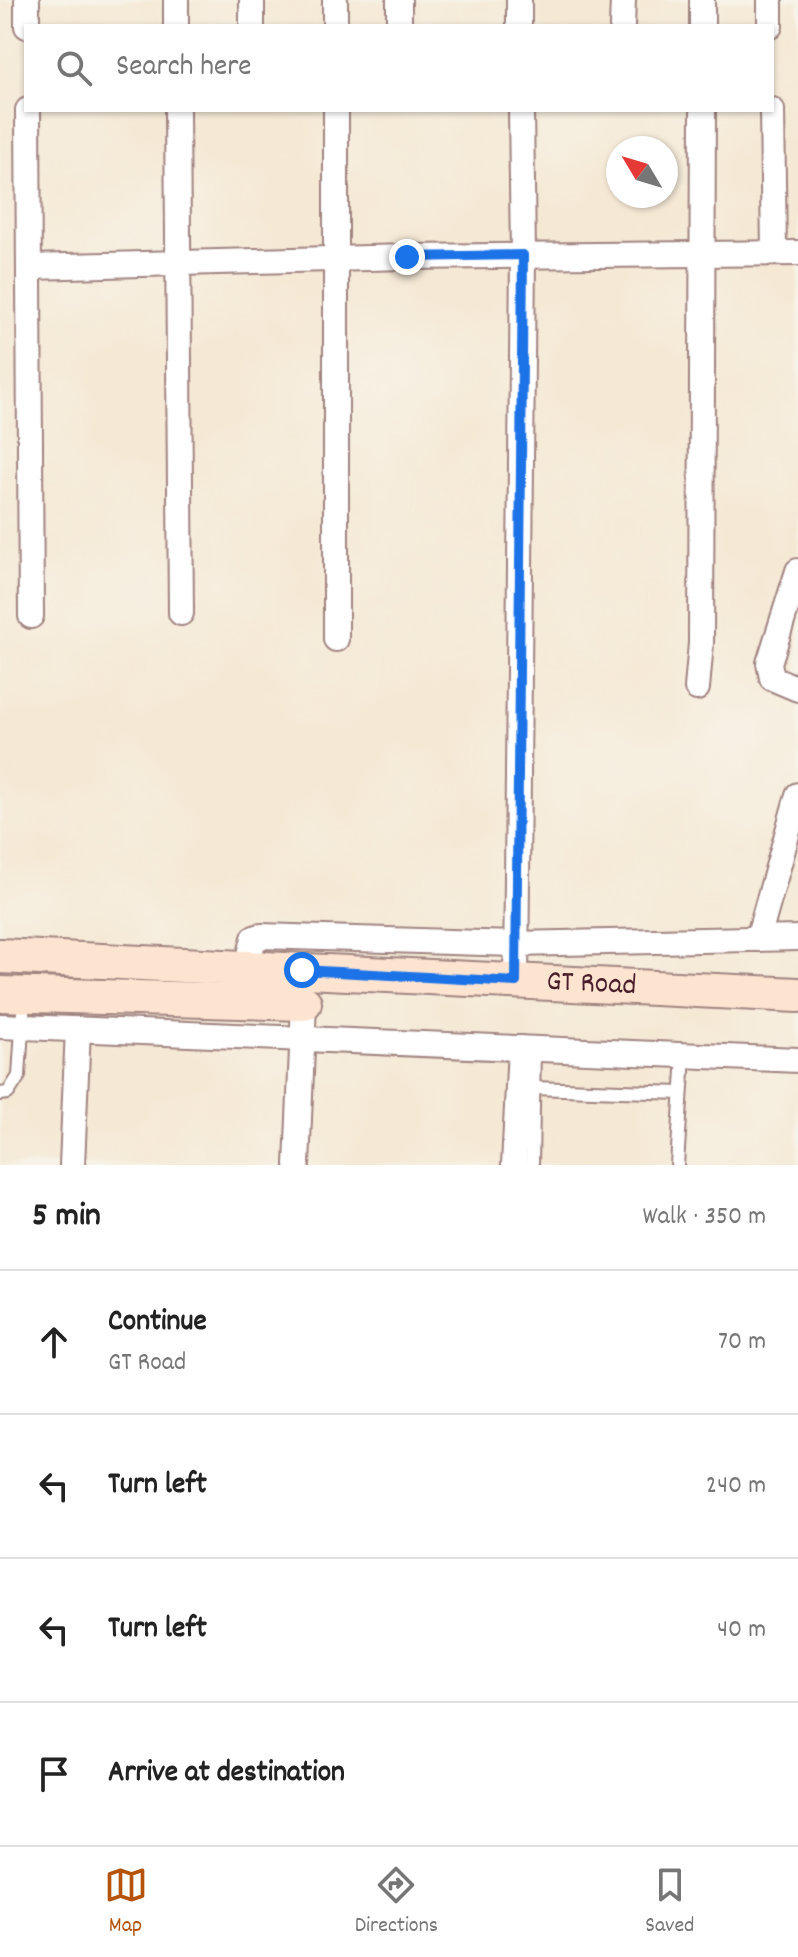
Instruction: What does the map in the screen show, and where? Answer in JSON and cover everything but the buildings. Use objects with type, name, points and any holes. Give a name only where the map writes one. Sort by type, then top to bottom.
[{"type":"main road","name":"GT Road","points":[[0,956],[798,995]]},
{"type":"main road","points":[[12,1010],[304,1003]]},
{"type":"street","points":[[27,0],[27,24]]},
{"type":"street","points":[[176,0],[176,24]]},
{"type":"street","points":[[252,0],[252,24]]},
{"type":"street","points":[[335,0],[335,24]]},
{"type":"street","points":[[399,0],[399,24]]},
{"type":"street","points":[[519,0],[519,24]]},
{"type":"street","points":[[622,24],[623,0]]},
{"type":"street","points":[[702,0],[702,24]]},
{"type":"street","points":[[770,0],[770,24]]},
{"type":"street","points":[[28,112],[31,616]]},
{"type":"street","points":[[177,112],[181,613]]},
{"type":"street","points":[[336,112],[336,639]]},
{"type":"street","points":[[516,982],[523,255],[521,112]]},
{"type":"street","points":[[697,688],[701,643],[703,112]]},
{"type":"street","points":[[30,267],[337,258],[786,253],[772,112]]},
{"type":"street","points":[[798,571],[769,663],[772,678],[798,689]]},
{"type":"street","points":[[758,939],[798,795]]},
{"type":"street","points":[[247,967],[254,938],[261,936],[514,944],[798,938]]},
{"type":"street","points":[[297,1165],[304,1003]]},
{"type":"street","points":[[12,1010],[78,1029],[798,1060]]},
{"type":"street","points":[[72,1165],[78,1029]]},
{"type":"street","points":[[514,1165],[527,1048]]},
{"type":"lane","points":[[0,1094],[8,1093],[16,1086],[12,1010]]},
{"type":"lane","points":[[527,1048],[533,1088],[532,1165]]},
{"type":"lane","points":[[677,1165],[684,1055]]},
{"type":"lane","points":[[533,1088],[681,1093]]},
{"type":"route","points":[[302,970],[516,982],[523,255],[407,257]]}]
